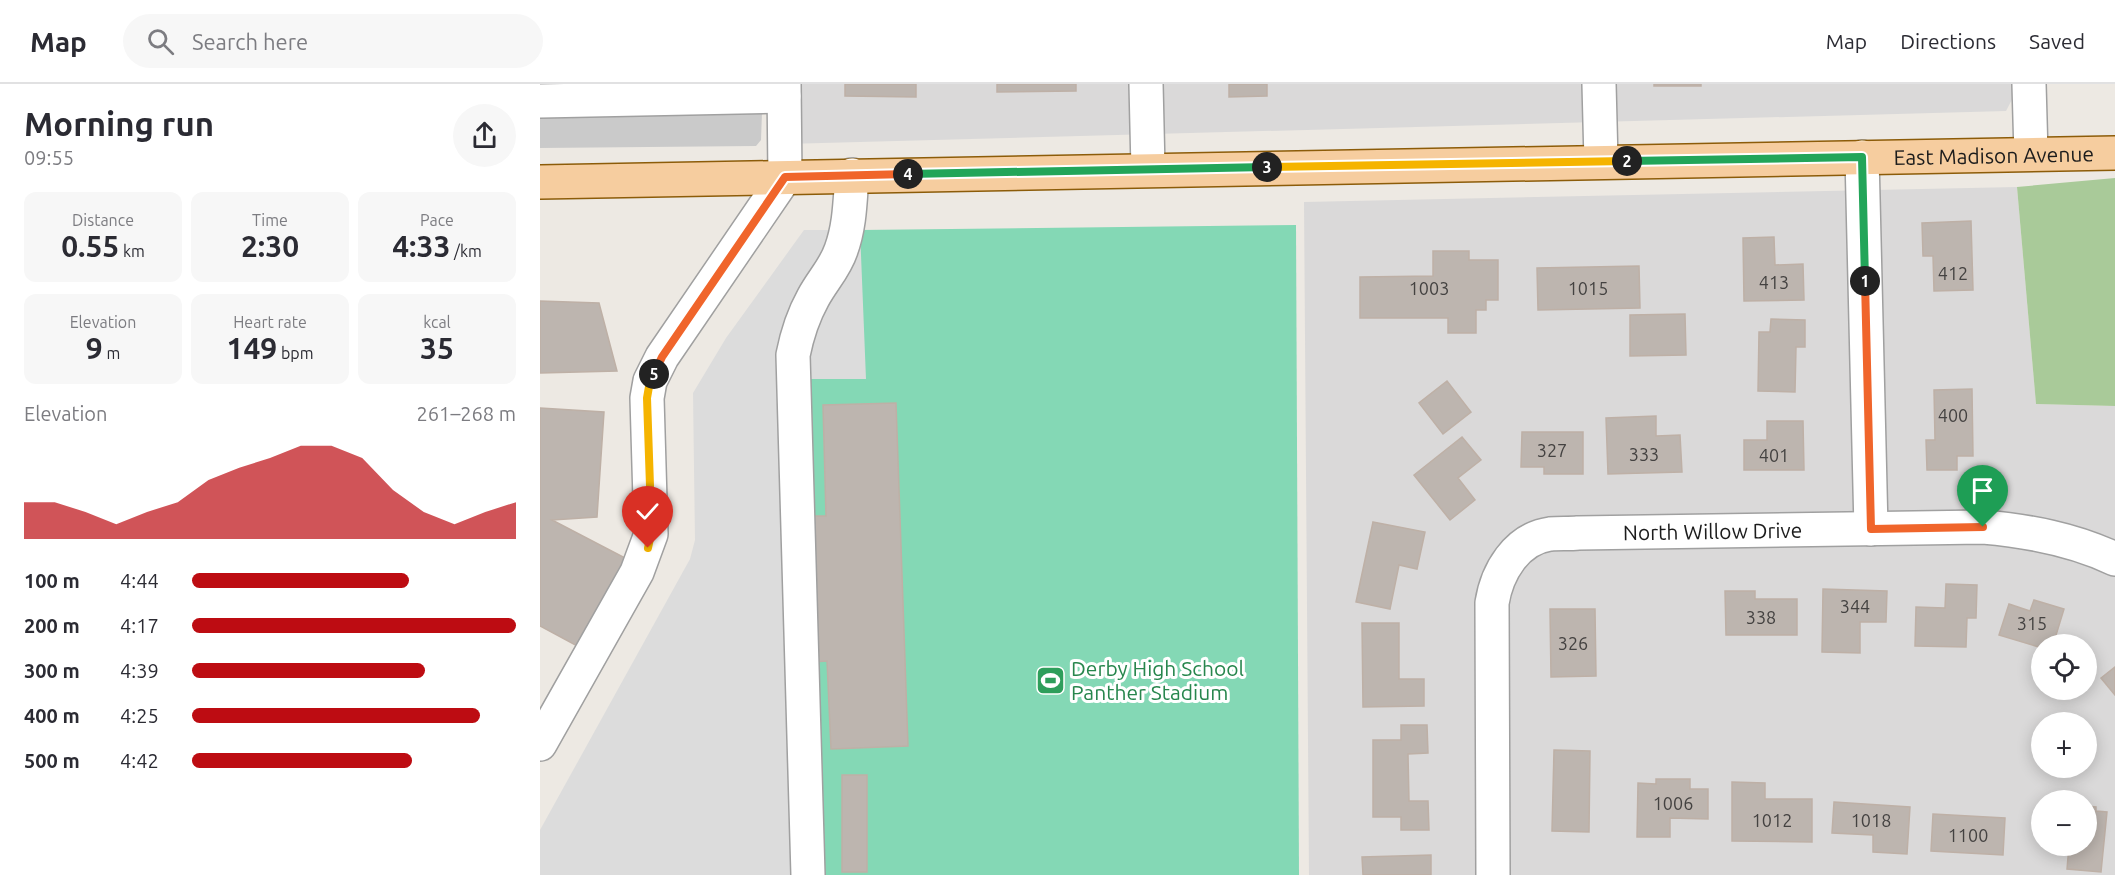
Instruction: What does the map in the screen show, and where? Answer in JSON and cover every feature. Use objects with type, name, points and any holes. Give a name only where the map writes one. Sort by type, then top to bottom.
[{"type":"main road","name":"East Madison Avenue","points":[[540,182],[1148,169],[2115,153]]},
{"type":"street","points":[[1146,84],[1148,169]]},
{"type":"street","points":[[1599,84],[1601,161]]},
{"type":"street","points":[[2029,84],[2031,154]]},
{"type":"street","points":[[540,101],[784,90],[785,177],[662,357],[650,381],[647,398],[651,534],[648,548],[637,572],[540,744]]},
{"type":"street","points":[[1862,157],[1871,529]]},
{"type":"street","points":[[808,875],[793,356],[798,332],[813,298],[834,266],[841,250],[846,231],[852,176]]},
{"type":"street","name":"North Willow Drive","points":[[1493,875],[1492,603],[1499,575],[1525,545],[1548,534],[1983,527],[2022,530],[2083,546],[2115,559]]},
{"type":"shaded area","points":[[540,84],[763,84],[761,140],[756,146],[540,148]]},
{"type":"shaded area","points":[[780,84],[2020,84],[2006,111],[785,144]]},
{"type":"shaded area","points":[[2017,187],[2036,404],[2115,406],[2115,875],[1309,875],[1304,202]]},
{"type":"shaded area","points":[[804,230],[860,230],[866,379],[794,379],[808,875],[540,875],[540,830],[690,559],[695,540],[693,393],[726,338]]},
{"type":"green space","points":[[2115,178],[2115,406],[2036,404],[2017,187]]},
{"type":"green space","name":"Derby High School Panther Stadium","points":[[1296,225],[1299,875],[808,875],[794,379],[860,230]]},
{"type":"building","points":[[845,84],[916,84],[916,97],[845,96]]},
{"type":"building","points":[[997,84],[1076,84],[1076,91],[997,92]]},
{"type":"building","points":[[1229,84],[1267,84],[1267,96],[1229,97]]},
{"type":"building","points":[[1654,84],[1701,84],[1701,86],[1654,86]]},
{"type":"building","points":[[1971,221],[1973,290],[1934,291],[1933,256],[1923,256],[1922,223]]},
{"type":"building","points":[[1774,237],[1775,265],[1803,264],[1804,300],[1744,301],[1743,238]]},
{"type":"building","points":[[1433,251],[1469,251],[1469,260],[1498,260],[1498,300],[1486,300],[1486,310],[1476,310],[1476,333],[1448,333],[1448,318],[1360,318],[1360,277],[1433,276]]},
{"type":"building","points":[[1639,266],[1640,308],[1538,310],[1537,268]]},
{"type":"building","points":[[540,301],[599,303],[617,371],[540,373]]},
{"type":"building","points":[[1685,314],[1686,355],[1630,356],[1630,315]]},
{"type":"building","points":[[1771,319],[1805,320],[1805,347],[1796,347],[1795,392],[1758,391],[1759,332],[1770,332]]},
{"type":"building","points":[[1447,381],[1471,412],[1443,434],[1419,403]]},
{"type":"building","points":[[1972,389],[1973,456],[1957,456],[1957,470],[1927,470],[1926,440],[1935,440],[1934,390]]},
{"type":"building","points":[[896,403],[908,746],[831,749],[827,661],[813,662],[808,516],[826,516],[823,405]]},
{"type":"building","points":[[540,408],[604,412],[597,517],[552,520],[629,560],[581,648],[540,626]]},
{"type":"building","points":[[1656,416],[1656,436],[1680,435],[1682,472],[1608,474],[1606,418]]},
{"type":"building","points":[[1767,421],[1803,421],[1804,470],[1744,470],[1744,440],[1767,440]]},
{"type":"building","points":[[1522,432],[1583,432],[1583,474],[1544,474],[1544,467],[1521,467]]},
{"type":"building","points":[[1462,437],[1481,460],[1458,478],[1475,500],[1450,520],[1414,475]]},
{"type":"building","points":[[1373,522],[1425,532],[1417,569],[1399,565],[1390,609],[1356,602]]},
{"type":"building","points":[[1946,584],[1977,585],[1976,618],[1967,618],[1966,647],[1915,646],[1916,607],[1945,608]]},
{"type":"building","points":[[1823,589],[1887,591],[1886,622],[1860,622],[1860,653],[1822,652]]},
{"type":"building","points":[[1725,591],[1755,591],[1755,599],[1797,599],[1797,635],[1726,635]]},
{"type":"building","points":[[2034,600],[2064,609],[2056,634],[2031,634],[2031,645],[1999,635],[2009,604],[2030,611]]},
{"type":"building","points":[[1550,609],[1595,609],[1596,676],[1551,677]]},
{"type":"building","points":[[1362,623],[1399,623],[1399,679],[1424,679],[1424,706],[1363,707]]},
{"type":"building","points":[[2115,667],[2115,695],[2101,678]]},
{"type":"building","points":[[1401,725],[1427,725],[1428,753],[1408,754],[1409,801],[1428,801],[1429,830],[1401,830],[1401,817],[1373,817],[1373,740],[1401,740]]},
{"type":"building","points":[[1554,750],[1590,751],[1589,832],[1552,831]]},
{"type":"building","points":[[842,775],[867,775],[867,872],[842,872]]},
{"type":"building","points":[[1656,779],[1690,779],[1690,789],[1708,789],[1708,819],[1670,818],[1670,837],[1637,837],[1638,783],[1656,784]]},
{"type":"building","points":[[1732,782],[1765,783],[1765,799],[1812,799],[1812,842],[1732,841]]},
{"type":"building","points":[[1834,802],[1910,807],[1907,854],[1873,852],[1873,835],[1832,833]]},
{"type":"building","points":[[2097,811],[2107,812],[2101,872],[2067,869],[2068,856],[2097,856]]},
{"type":"building","points":[[1933,814],[2005,818],[2003,855],[1931,851]]},
{"type":"building","points":[[1431,855],[1431,875],[1363,875],[1362,857]]},
{"type":"place","name":"Derby High School Panther Stadium","points":[[1050,680]]},
{"type":"route","points":[[648,548],[651,534],[647,398],[650,381],[662,357],[785,177],[1862,157],[1871,529],[1983,527]]}]
